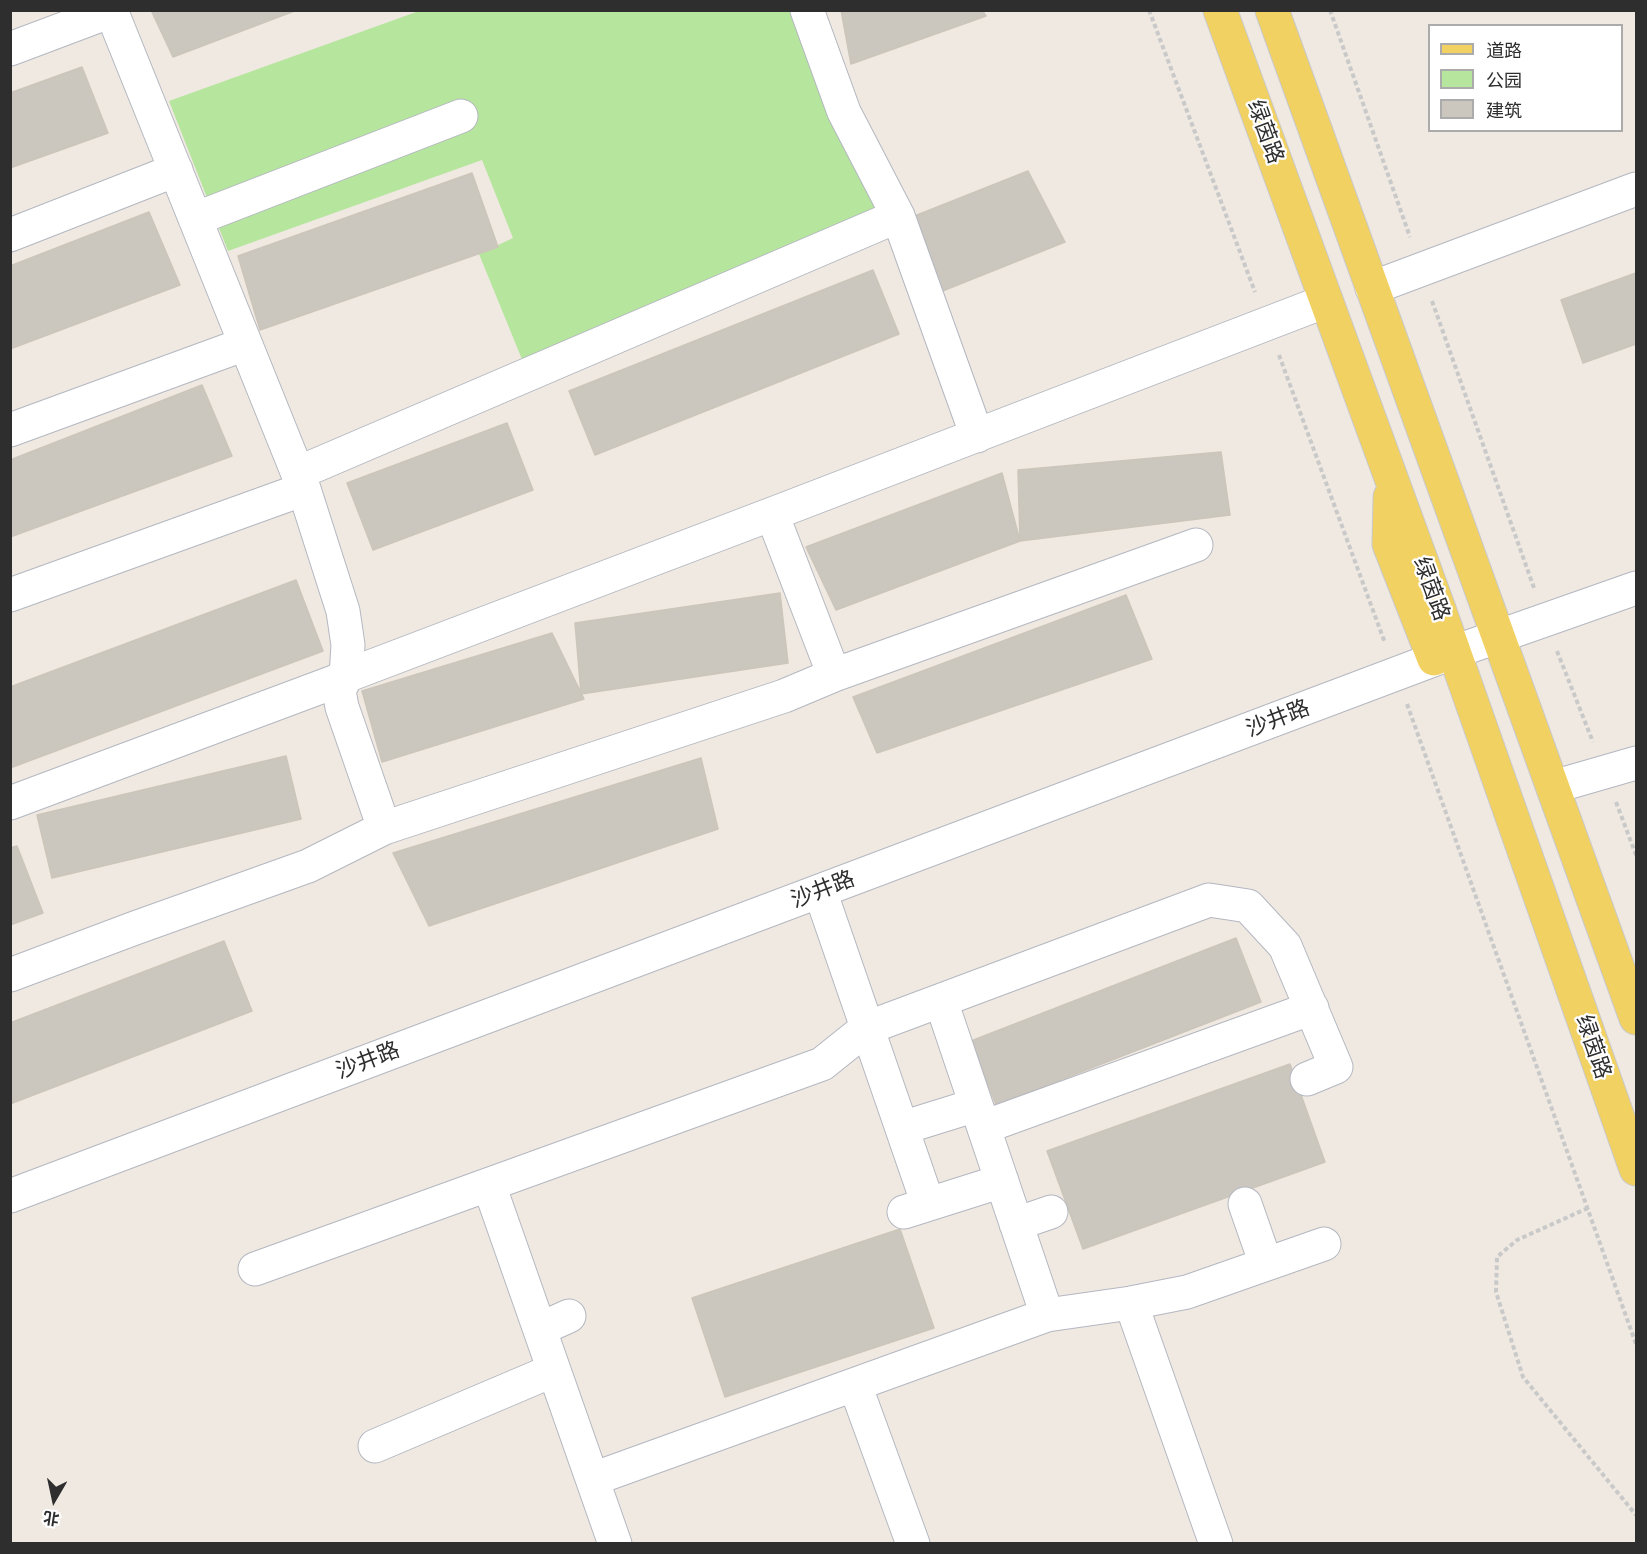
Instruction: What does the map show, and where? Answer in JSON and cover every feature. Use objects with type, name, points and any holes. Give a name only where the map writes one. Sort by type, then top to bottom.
[{"type":"main road","name":"绿茵路","points":[[1220,10],[1391,477],[1444,656],[1636,1169]]},
{"type":"main road","points":[[1272,10],[1372,288],[1520,629],[1580,863],[1636,1018]]},
{"type":"street","points":[[807,10],[844,112],[898,216],[976,436]]},
{"type":"street","points":[[10,49],[111,11],[301,481],[343,611],[348,645],[346,676],[339,692],[342,707],[384,828]]},
{"type":"street","points":[[195,219],[461,116]]},
{"type":"street","points":[[10,235],[176,170]]},
{"type":"street","points":[[1372,288],[1636,189]]},
{"type":"street","points":[[10,595],[301,481],[898,216]]},
{"type":"street","points":[[10,803],[334,682],[1326,302]]},
{"type":"street","points":[[10,430],[245,344]]},
{"type":"street","points":[[772,514],[834,675]]},
{"type":"street","points":[[10,975],[308,867],[384,828],[784,696],[834,675],[1196,545]]},
{"type":"street","name":"沙井路","points":[[10,1196],[1444,656],[1636,588]]},
{"type":"street","points":[[1561,785],[1636,763]]},
{"type":"street","points":[[820,891],[902,1128],[916,1208],[1002,1180]]},
{"type":"street","points":[[255,1269],[822,1064],[867,1028],[1209,900],[1248,906],[1285,946],[1336,1067],[1306,1079]]},
{"type":"street","points":[[941,1001],[1047,1315]]},
{"type":"street","points":[[902,1128],[980,1116],[1312,1008]]},
{"type":"street","points":[[489,1185],[540,1329],[568,1380],[593,1479],[615,1544]]},
{"type":"street","points":[[1245,1204],[1266,1264]]},
{"type":"street","points":[[1016,1224],[1052,1212]]},
{"type":"street","points":[[593,1479],[1047,1315],[1187,1292],[1324,1244]]},
{"type":"street","points":[[1131,1303],[1216,1544]]},
{"type":"street","points":[[540,1329],[569,1316]]},
{"type":"street","points":[[375,1446],[568,1380]]},
{"type":"street","points":[[855,1385],[913,1544]]},
{"type":"path","points":[[1330,10],[1421,270],[1520,629],[1605,772],[1636,855]]},
{"type":"path","points":[[1588,1208],[1517,1240],[1497,1257],[1496,1292],[1523,1377],[1636,1515]]},
{"type":"green space","points":[[419,11],[807,11],[898,216],[528,374],[479,254],[513,238],[482,160],[228,251],[169,101]]},
{"type":"building","points":[[151,10],[297,10],[173,57]]},
{"type":"building","points":[[841,10],[982,10],[986,16],[851,64]]},
{"type":"building","points":[[82,67],[108,133],[10,168],[10,93]]},
{"type":"building","points":[[1028,171],[1065,242],[940,292],[912,217]]},
{"type":"building","points":[[472,173],[498,247],[260,330],[238,256]]},
{"type":"building","points":[[149,212],[180,285],[10,349],[10,266]]},
{"type":"building","points":[[873,270],[899,334],[595,455],[569,391]]},
{"type":"building","points":[[1636,273],[1636,344],[1583,363],[1561,300]]},
{"type":"building","points":[[202,385],[232,456],[10,537],[10,460]]},
{"type":"building","points":[[507,423],[533,490],[373,550],[347,483]]},
{"type":"building","points":[[1221,452],[1230,515],[1020,541],[1018,470]]},
{"type":"building","points":[[1002,473],[1020,541],[836,610],[806,547]]},
{"type":"building","points":[[296,580],[323,651],[10,768],[10,687]]},
{"type":"building","points":[[780,593],[788,663],[581,694],[575,623]]},
{"type":"building","points":[[1126,595],[1152,659],[877,753],[853,697]]},
{"type":"building","points":[[552,633],[584,699],[382,762],[362,691]]},
{"type":"building","points":[[286,756],[301,819],[52,878],[37,815]]},
{"type":"building","points":[[701,758],[718,829],[429,926],[393,853]]},
{"type":"building","points":[[17,846],[43,913],[10,925],[10,848]]},
{"type":"building","points":[[1236,938],[1261,1002],[996,1105],[971,1041]]},
{"type":"building","points":[[224,941],[252,1011],[10,1104],[10,1023]]},
{"type":"building","points":[[1290,1064],[1325,1162],[1083,1249],[1047,1151]]},
{"type":"building","points":[[900,1229],[934,1328],[725,1397],[692,1298]]}]
